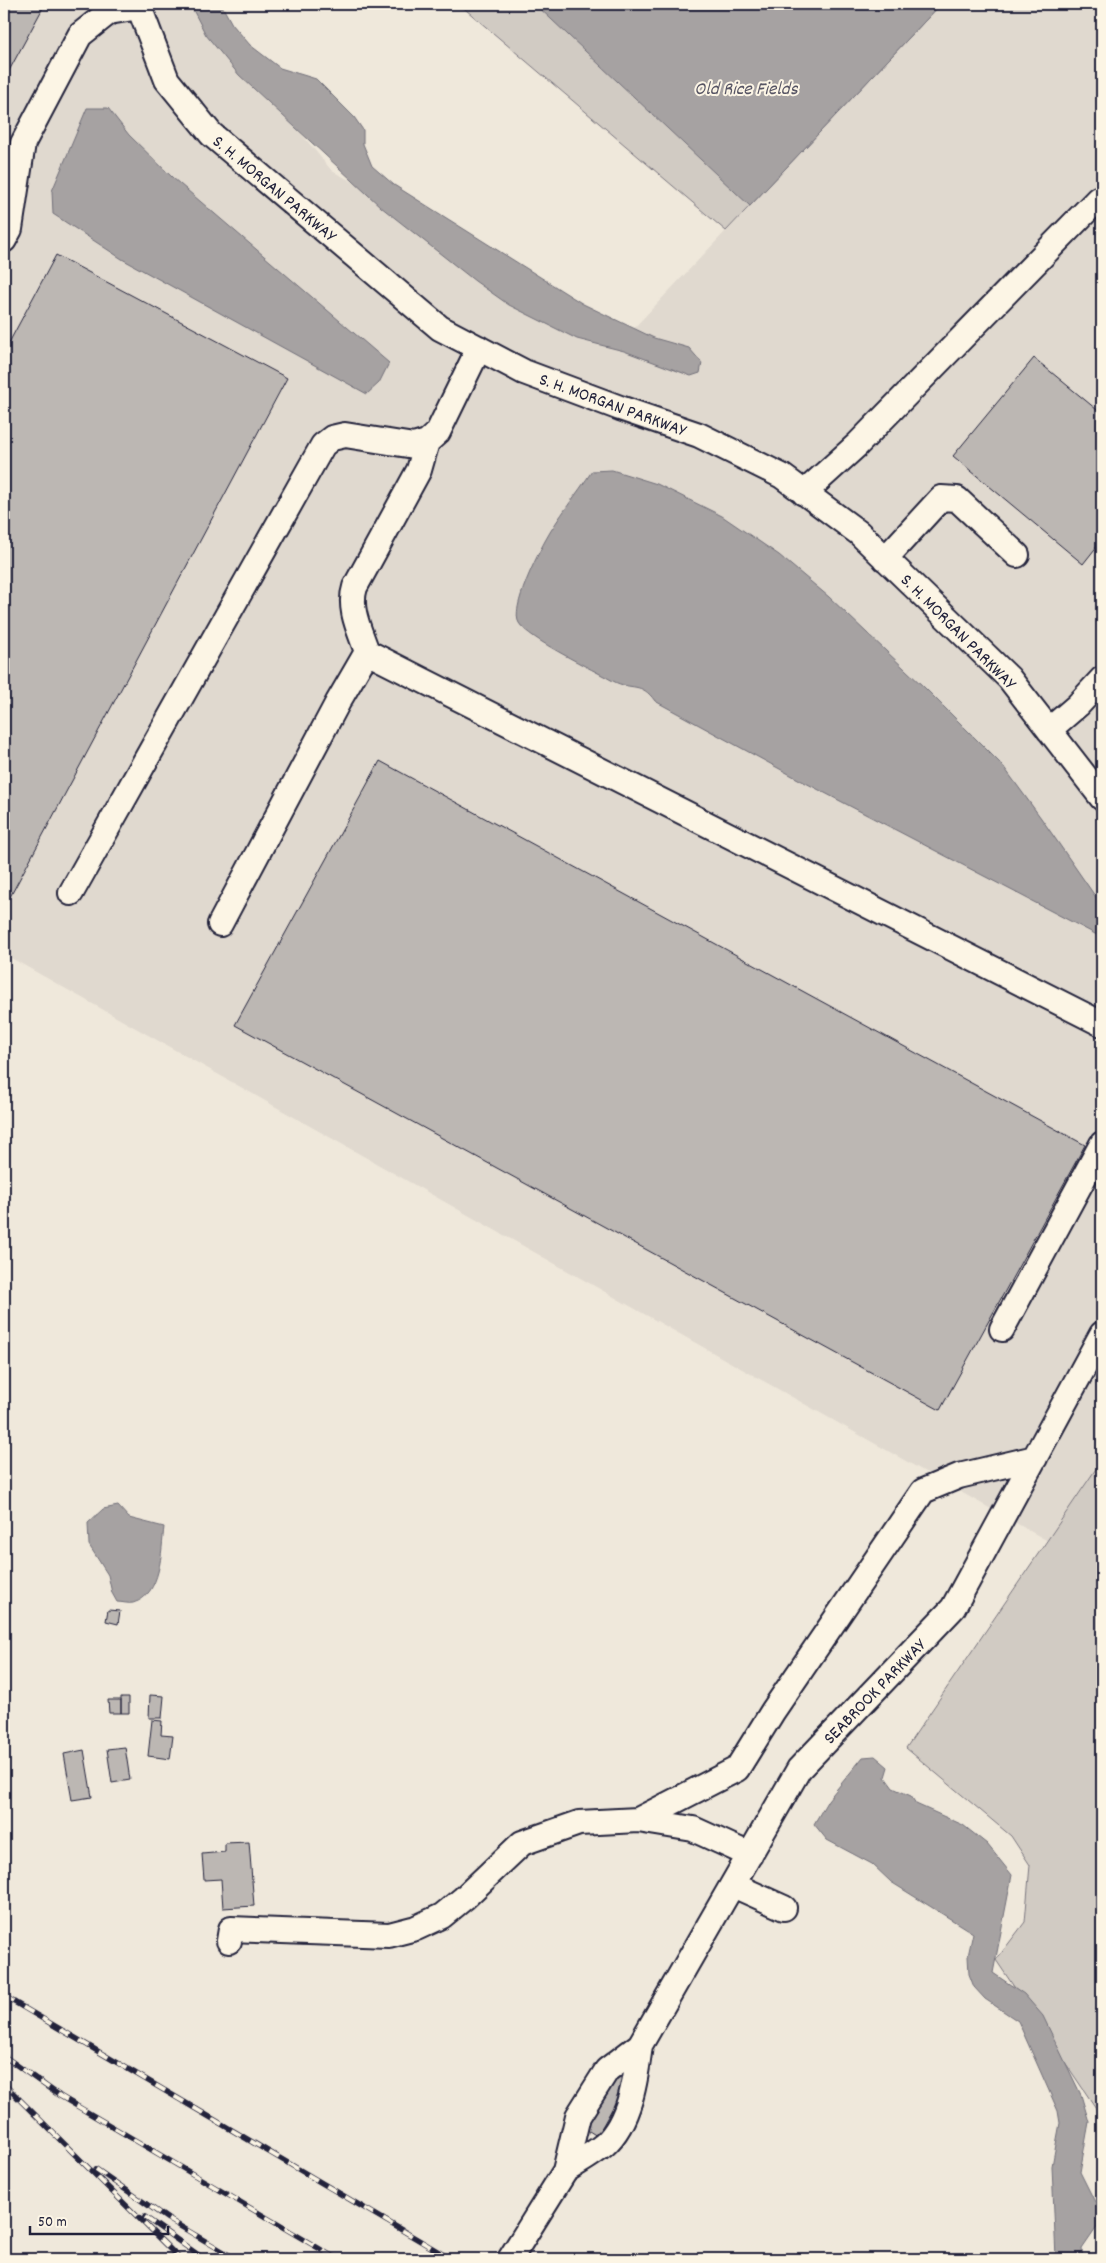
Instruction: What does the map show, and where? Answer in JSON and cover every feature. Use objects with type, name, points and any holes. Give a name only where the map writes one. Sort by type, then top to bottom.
[{"type":"street","points":[[4,240],[10,228],[23,143],[80,35],[109,12],[138,5]]},
{"type":"street","name":"S. H. MORGAN PARKWAY","points":[[138,5],[167,80],[210,134],[440,328],[524,372],[620,408],[700,435],[782,476],[859,533],[1010,678],[1102,798]]},
{"type":"street","points":[[804,492],[857,445],[1098,199],[1102,204]]},
{"type":"street","points":[[71,893],[323,445],[332,438],[345,435],[414,446],[427,442],[438,432],[479,348]]},
{"type":"street","points":[[427,442],[419,470],[355,587],[352,606],[367,652],[1102,1024]]},
{"type":"street","points":[[885,559],[941,498],[948,497],[957,499],[1017,555]]},
{"type":"street","points":[[220,924],[338,702],[367,652]]},
{"type":"street","points":[[1049,730],[1100,685]]},
{"type":"street","points":[[1002,1329],[1102,1144]]},
{"type":"street","name":"SEABROOK PARKWAY","points":[[510,2259],[565,2171],[578,2116],[607,2070],[640,2045],[799,1769],[953,1608],[1102,1334]]},
{"type":"street","points":[[638,1820],[737,1769],[773,1710],[923,1491],[959,1476],[1035,1458]]},
{"type":"street","points":[[229,1941],[231,1929],[389,1936],[416,1928],[442,1916],[464,1898],[522,1843],[579,1823],[638,1820],[693,1829],[750,1855]]},
{"type":"street","points":[[733,1885],[784,1908]]},
{"type":"street","name":"SEABROOK PARKWAY","points":[[565,2171],[604,2144],[622,2119],[635,2087],[640,2045]]},
{"type":"shaded area","points":[[4,4],[194,4],[332,171],[633,329],[941,4],[1102,4],[1102,1460],[1048,1541],[4,954]]},
{"type":"shaded area","name":"Old Rice Fields","points":[[459,4],[941,4],[726,231]]},
{"type":"shaded area","points":[[1102,1460],[1102,2117],[996,1960],[1025,1922],[1030,1865],[1011,1836],[906,1748]]},
{"type":"water","points":[[190,4],[221,4],[232,24],[250,45],[280,68],[316,79],[354,117],[363,130],[363,144],[372,166],[394,185],[583,304],[654,338],[689,348],[702,363],[700,373],[691,376],[624,351],[577,339],[509,305],[475,281],[381,207],[239,75],[206,35]]},
{"type":"water","name":"Old Rice Fields","points":[[535,4],[941,4],[750,206]]},
{"type":"water","points":[[87,108],[108,108],[129,135],[173,178],[389,363],[379,383],[367,394],[122,259],[53,214],[52,191]]},
{"type":"water","points":[[612,470],[657,484],[722,516],[779,555],[829,597],[924,687],[1003,766],[1041,818],[1102,906],[1102,941],[1097,935],[800,780],[655,701],[645,691],[620,684],[577,662],[525,630],[519,623],[517,616],[518,606],[526,582],[545,541],[592,471]]},
{"type":"water","points":[[118,1506],[129,1518],[164,1527],[161,1559],[155,1582],[143,1598],[133,1603],[117,1602],[112,1593],[108,1575],[89,1545],[88,1523],[103,1509]]},
{"type":"water","points":[[875,1756],[888,1767],[885,1777],[893,1788],[911,1796],[916,1804],[963,1825],[987,1844],[1012,1875],[993,1973],[1024,1994],[1043,2016],[1081,2095],[1089,2122],[1080,2172],[1102,2216],[1102,2220],[1082,2249],[1083,2259],[1056,2259],[1052,2166],[1060,2123],[1058,2111],[1018,2021],[985,1999],[974,1987],[969,1974],[968,1956],[973,1933],[891,1882],[872,1864],[827,1840],[814,1824],[828,1800],[863,1757]]},
{"type":"building","points":[[4,4],[45,4],[4,80]]},
{"type":"building","points":[[56,255],[287,378],[10,897],[4,894],[4,352]]},
{"type":"building","points":[[1034,358],[1102,414],[1102,540],[1083,564],[953,456]]},
{"type":"building","points":[[380,761],[1085,1145],[940,1410],[235,1025]]},
{"type":"building","points":[[108,1610],[120,1611],[118,1624],[106,1621]]},
{"type":"building","points":[[150,1695],[164,1696],[162,1718],[149,1718]]},
{"type":"building","points":[[121,1697],[129,1697],[129,1713],[121,1713]]},
{"type":"building","points":[[108,1700],[121,1700],[121,1713],[109,1713]]},
{"type":"building","points":[[152,1720],[162,1721],[161,1735],[173,1736],[170,1759],[148,1756]]},
{"type":"building","points":[[125,1747],[130,1780],[112,1783],[107,1749]]},
{"type":"building","points":[[84,1750],[92,1797],[72,1800],[64,1754]]},
{"type":"building","points":[[249,1842],[254,1906],[223,1908],[221,1879],[204,1880],[202,1854],[225,1852],[225,1843]]},
{"type":"building","points":[[613,2073],[627,2082],[597,2136],[581,2126]]},
{"type":"railway","points":[[4,1996],[451,2259]]},
{"type":"railway","points":[[4,2056],[60,2096],[337,2259]]},
{"type":"railway","points":[[4,2084],[180,2259]]},
{"type":"railway","points":[[96,2169],[168,2219],[236,2259]]},
{"type":"railway","points":[[145,2217],[204,2259]]}]
